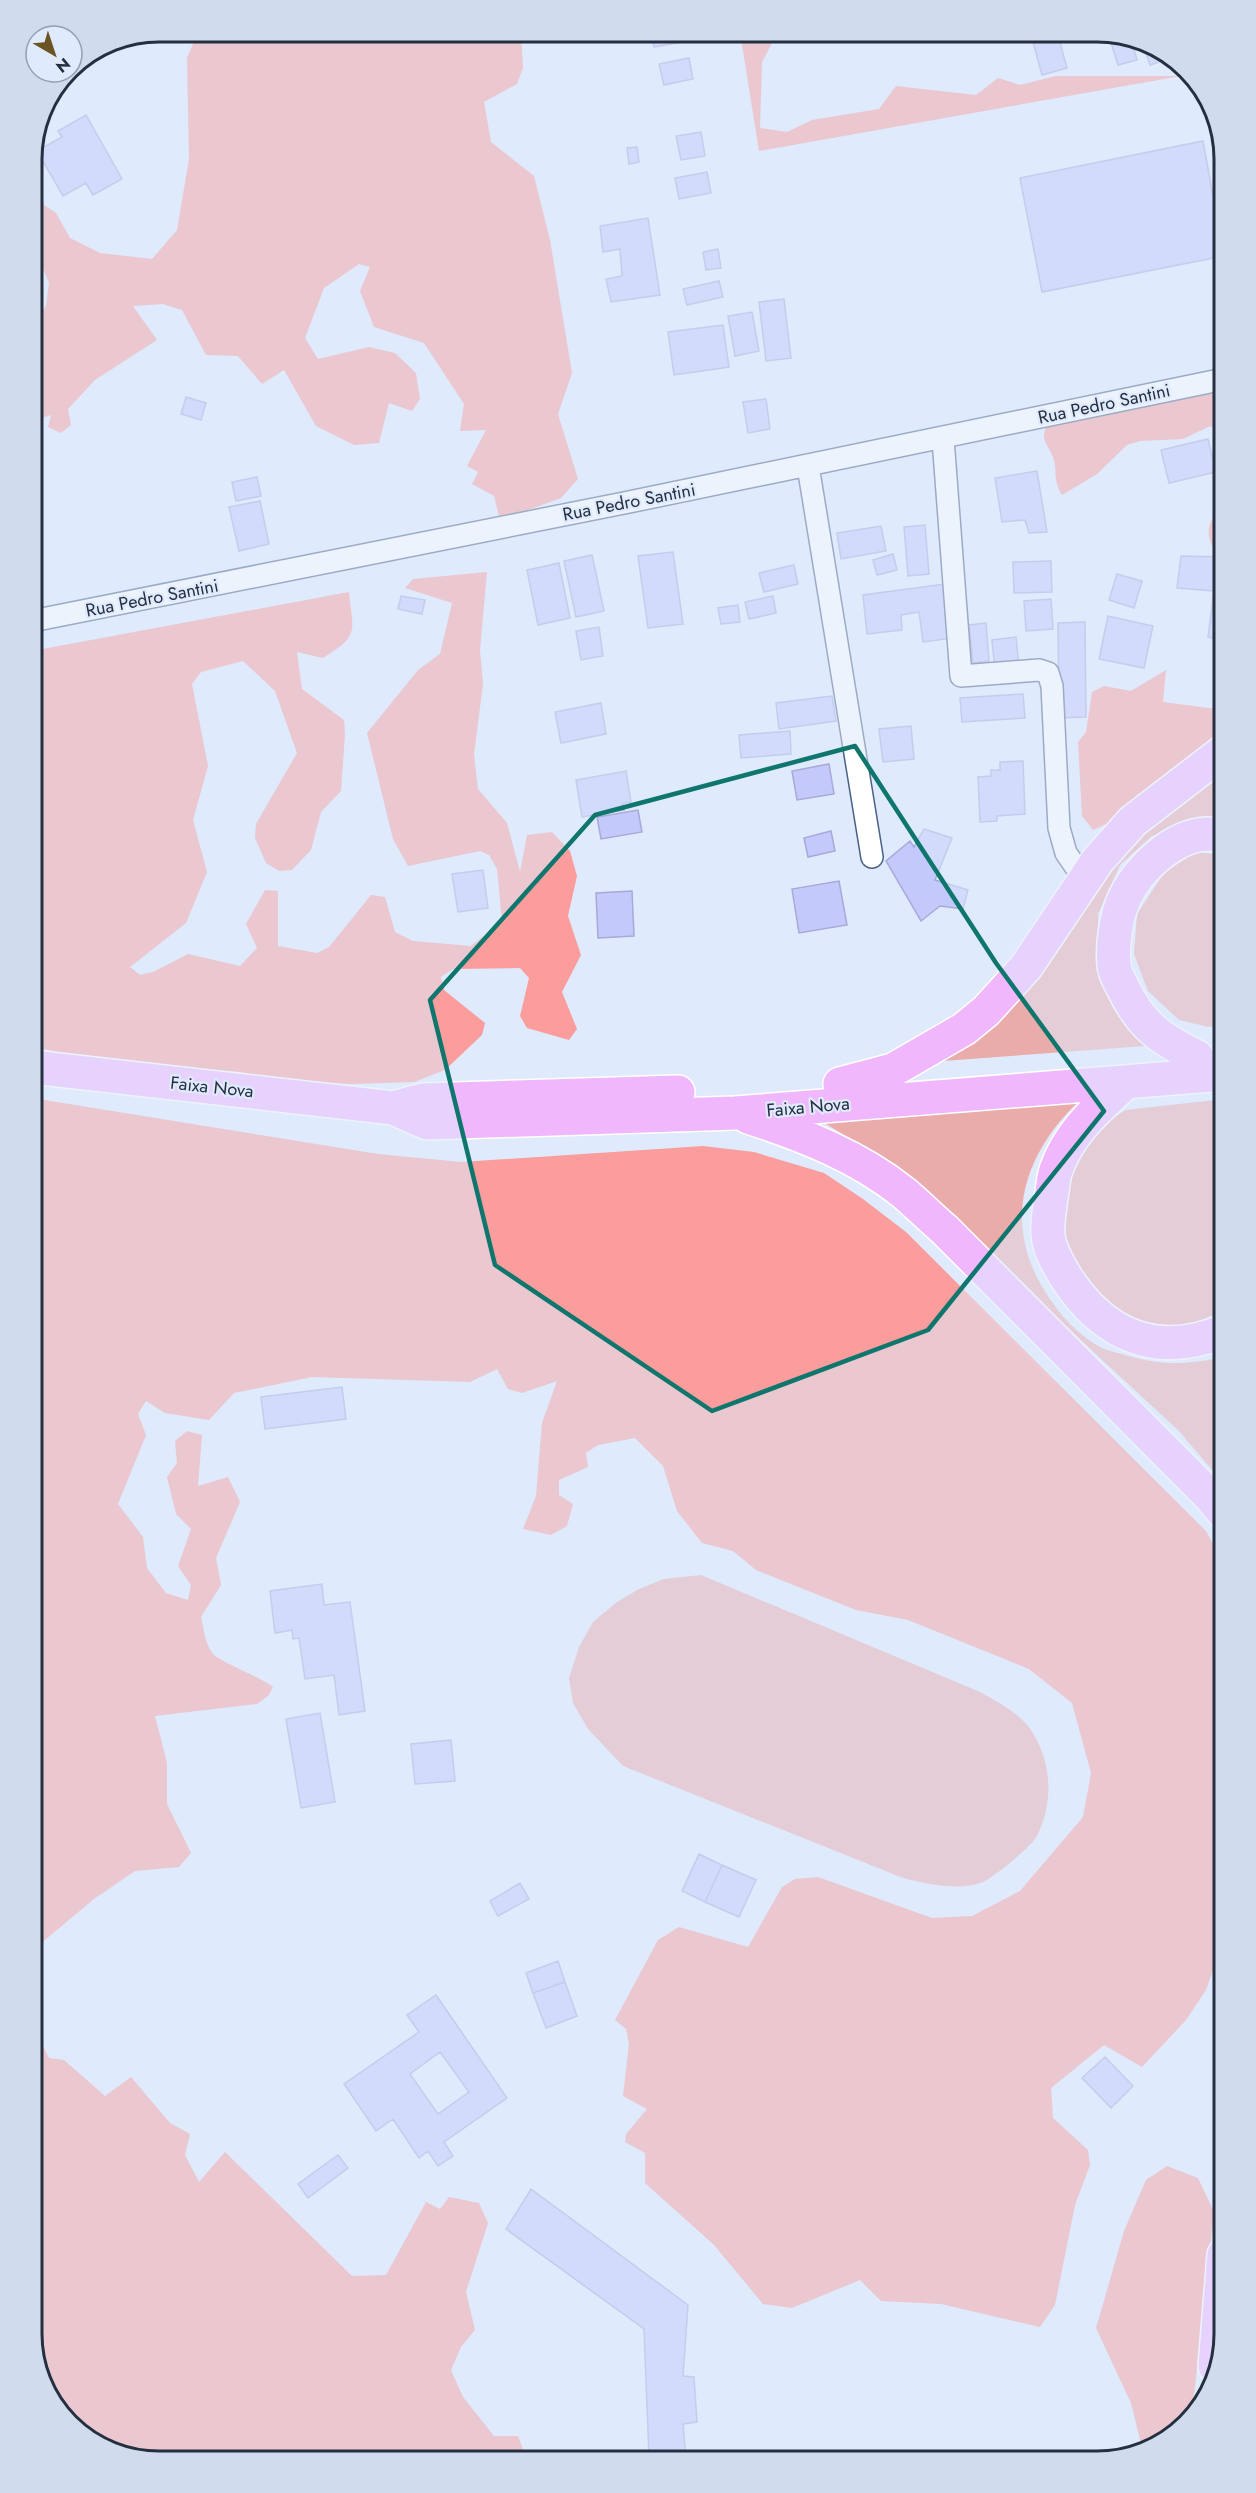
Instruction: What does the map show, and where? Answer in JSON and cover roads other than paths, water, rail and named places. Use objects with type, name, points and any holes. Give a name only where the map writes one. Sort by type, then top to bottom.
[{"type":"highway","points":[[840,1084],[893,1070],[964,1029],[986,1011],[1026,967],[1084,879],[1133,821],[1214,759]]},
{"type":"highway","points":[[1214,835],[1205,834],[1180,841],[1143,871],[1125,898],[1116,932],[1113,967],[1128,999],[1146,1024],[1163,1040],[1214,1062]]},
{"type":"highway","name":"Faixa Nova","points":[[42,1068],[393,1108],[427,1123],[735,1113],[1126,1082],[1214,1062]]},
{"type":"highway","name":"Faixa Nova","points":[[393,1108],[423,1100],[709,1091],[1214,1062]]},
{"type":"highway","points":[[1126,1082],[1089,1117],[1068,1141],[1055,1172],[1047,1235],[1055,1257],[1075,1290],[1090,1310],[1108,1325],[1128,1335],[1154,1341],[1186,1342],[1214,1334]]},
{"type":"highway","points":[[735,1113],[790,1131],[841,1153],[903,1193],[978,1263],[1214,1501]]},
{"type":"street","name":"Rua Pedro Santini","points":[[42,619],[944,439],[1163,390],[1214,382]]},
{"type":"street","points":[[944,439],[961,676],[1039,670],[1048,673],[1053,686],[1059,828],[1066,853],[1084,879]]},
{"type":"street","points":[[808,466],[872,857]]}]
